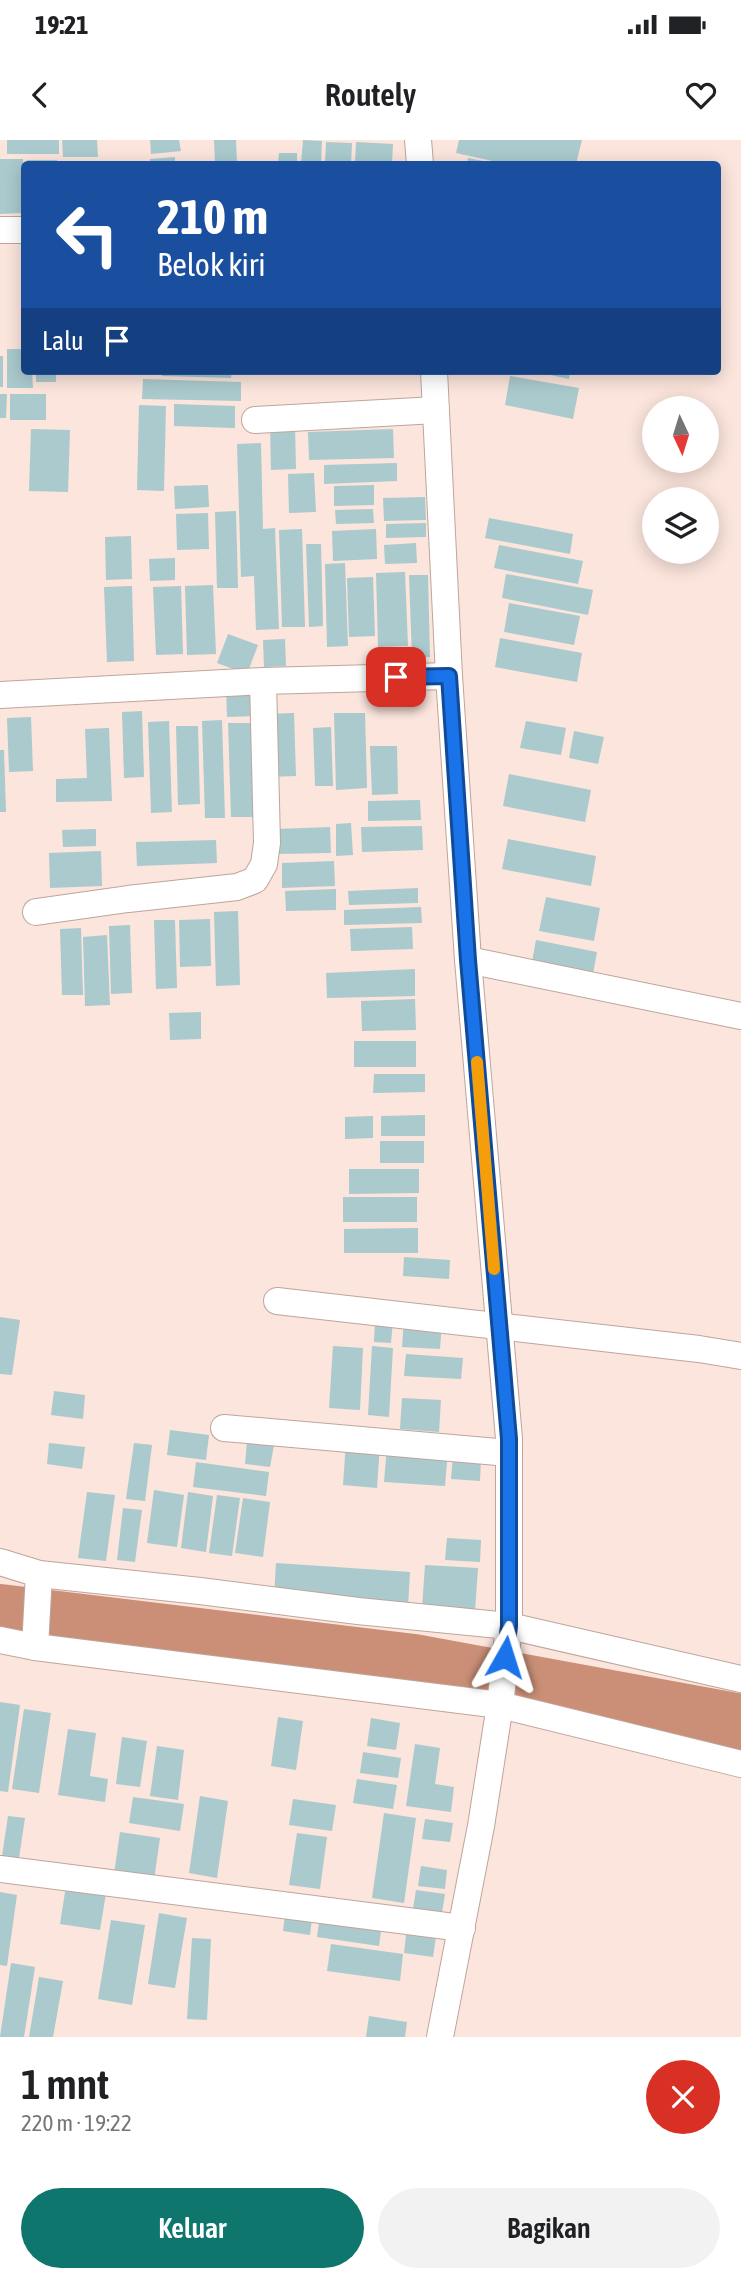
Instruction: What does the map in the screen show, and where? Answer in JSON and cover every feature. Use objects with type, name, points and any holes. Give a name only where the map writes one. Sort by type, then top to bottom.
[{"type":"street","points":[[418,140],[420,161]]},
{"type":"street","points":[[0,230],[21,230]]},
{"type":"street","points":[[433,375],[449,676],[468,960],[509,1453],[508,1631],[500,1705],[462,1928],[440,2037]]},
{"type":"street","points":[[255,420],[436,410]]},
{"type":"street","points":[[0,695],[263,681],[449,676]]},
{"type":"street","points":[[36,912],[237,887],[255,880],[264,864],[267,843],[263,681]]},
{"type":"street","points":[[468,960],[741,1016]]},
{"type":"street","points":[[277,1301],[741,1356]]},
{"type":"street","points":[[223,1428],[509,1453]]},
{"type":"street","points":[[0,1562],[39,1585],[177,1588],[508,1631],[741,1679]]},
{"type":"street","points":[[35,1636],[39,1585]]},
{"type":"street","points":[[0,1640],[35,1636],[500,1705],[741,1764]]},
{"type":"street","points":[[0,1869],[462,1928]]},
{"type":"building","points":[[7,140],[59,140],[59,154],[7,154]]},
{"type":"building","points":[[62,140],[97,140],[98,157],[63,157]]},
{"type":"building","points":[[150,140],[179,140],[181,151],[151,154]]},
{"type":"building","points":[[214,140],[236,140],[237,161],[215,161]]},
{"type":"building","points":[[303,140],[322,141],[321,161],[301,161]]},
{"type":"building","points":[[459,140],[582,140],[577,161],[492,161],[456,153]]},
{"type":"building","points":[[326,142],[352,143],[351,161],[325,161]]},
{"type":"building","points":[[356,142],[393,144],[392,161],[355,161]]},
{"type":"building","points":[[279,153],[297,153],[297,161],[278,161]]},
{"type":"building","points":[[175,157],[175,161],[150,161]]},
{"type":"building","points":[[0,159],[23,159],[21,213],[0,214]]},
{"type":"building","points":[[7,349],[21,349],[21,375],[32,375],[33,388],[7,388]]},
{"type":"building","points":[[0,356],[3,356],[3,387],[0,387]]},
{"type":"building","points":[[36,375],[56,375],[56,382],[36,382]]},
{"type":"building","points":[[162,375],[231,375],[231,378]]},
{"type":"building","points":[[550,375],[570,375],[569,379]]},
{"type":"building","points":[[510,376],[579,388],[573,419],[505,405]]},
{"type":"building","points":[[143,379],[241,382],[241,401],[142,399]]},
{"type":"building","points":[[0,394],[7,394],[6,418],[0,418]]},
{"type":"building","points":[[10,394],[46,394],[46,420],[10,420]]},
{"type":"building","points":[[174,404],[235,406],[235,428],[174,426]]},
{"type":"building","points":[[139,405],[166,406],[164,491],[137,490]]},
{"type":"building","points":[[270,426],[295,426],[296,469],[271,470]]},
{"type":"building","points":[[31,429],[70,430],[68,492],[29,491]]},
{"type":"building","points":[[393,429],[394,458],[309,460],[308,432]]},
{"type":"building","points":[[261,443],[263,529],[275,528],[279,629],[256,630],[254,576],[241,577],[237,444]]},
{"type":"building","points":[[397,463],[397,481],[324,484],[324,465]]},
{"type":"building","points":[[314,473],[316,512],[289,513],[288,474]]},
{"type":"building","points":[[208,485],[209,507],[175,509],[174,486]]},
{"type":"building","points":[[374,485],[374,505],[334,506],[334,486]]},
{"type":"building","points":[[425,497],[426,520],[384,521],[383,498]]},
{"type":"building","points":[[373,509],[374,523],[336,524],[335,510]]},
{"type":"building","points":[[236,511],[238,588],[217,588],[215,512]]},
{"type":"building","points":[[208,513],[209,549],[177,550],[176,514]]},
{"type":"building","points":[[489,518],[573,534],[570,554],[485,538]]},
{"type":"building","points":[[426,523],[426,537],[386,538],[386,524]]},
{"type":"building","points":[[302,529],[305,627],[282,627],[279,530]]},
{"type":"building","points":[[376,529],[377,559],[333,561],[332,531]]},
{"type":"building","points":[[131,536],[132,579],[106,580],[105,537]]},
{"type":"building","points":[[416,543],[417,563],[385,564],[384,545]]},
{"type":"building","points":[[306,544],[321,544],[323,626],[309,627]]},
{"type":"building","points":[[499,545],[583,561],[578,584],[494,568]]},
{"type":"building","points":[[175,558],[175,580],[150,581],[149,559]]},
{"type":"building","points":[[345,563],[348,646],[327,647],[325,564]]},
{"type":"building","points":[[405,572],[408,646],[378,647],[376,573]]},
{"type":"building","points":[[506,574],[593,590],[588,615],[502,598]]},
{"type":"building","points":[[409,575],[428,575],[430,657],[412,658]]},
{"type":"building","points":[[373,577],[375,636],[349,637],[347,578]]},
{"type":"building","points":[[213,585],[216,654],[187,655],[185,586]]},
{"type":"building","points":[[132,586],[134,661],[107,662],[104,587]]},
{"type":"building","points":[[181,586],[183,654],[156,655],[153,587]]},
{"type":"building","points":[[509,603],[580,616],[574,645],[504,632]]},
{"type":"building","points":[[228,634],[258,645],[247,674],[217,663]]},
{"type":"building","points":[[500,638],[582,653],[577,682],[495,667]]},
{"type":"building","points":[[285,639],[286,666],[264,667],[263,640]]},
{"type":"building","points":[[257,684],[258,716],[227,717],[226,685]]},
{"type":"building","points":[[142,711],[144,777],[124,778],[122,712]]},
{"type":"building","points":[[294,713],[296,776],[269,777],[267,714]]},
{"type":"building","points":[[334,713],[365,713],[367,788],[336,790]]},
{"type":"building","points":[[31,717],[33,771],[9,772],[7,718]]},
{"type":"building","points":[[222,720],[225,818],[205,818],[202,721]]},
{"type":"building","points":[[169,721],[172,812],[151,813],[148,722]]},
{"type":"building","points":[[526,721],[566,728],[561,755],[520,748]]},
{"type":"building","points":[[228,723],[251,723],[254,817],[231,817]]},
{"type":"building","points":[[176,726],[198,726],[200,804],[178,805]]},
{"type":"building","points":[[331,727],[333,786],[315,786],[313,728]]},
{"type":"building","points":[[109,728],[112,801],[56,802],[56,779],[87,778],[85,729]]},
{"type":"building","points":[[574,731],[604,737],[598,764],[569,758]]},
{"type":"building","points":[[370,746],[397,746],[398,794],[372,795]]},
{"type":"building","points":[[0,750],[4,750],[6,812],[0,812]]},
{"type":"building","points":[[509,774],[591,790],[585,822],[503,806]]},
{"type":"building","points":[[420,800],[421,820],[368,821],[368,801]]},
{"type":"building","points":[[351,823],[353,855],[336,856],[336,824]]},
{"type":"building","points":[[422,826],[423,850],[362,852],[361,827]]},
{"type":"building","points":[[330,827],[331,853],[276,854],[276,829]]},
{"type":"building","points":[[96,829],[96,846],[63,847],[62,830]]},
{"type":"building","points":[[508,839],[596,856],[591,886],[502,869]]},
{"type":"building","points":[[216,840],[217,863],[137,866],[136,842]]},
{"type":"building","points":[[101,851],[102,886],[50,888],[49,853]]},
{"type":"building","points":[[334,861],[335,886],[282,888],[282,863]]},
{"type":"building","points":[[418,888],[418,903],[349,905],[348,891]]},
{"type":"building","points":[[336,889],[336,910],[286,911],[285,891]]},
{"type":"building","points":[[546,897],[600,908],[594,941],[539,931]]},
{"type":"building","points":[[421,907],[422,923],[344,925],[344,910]]},
{"type":"building","points":[[238,911],[240,985],[216,986],[214,912]]},
{"type":"building","points":[[210,919],[211,966],[180,967],[179,920]]},
{"type":"building","points":[[154,920],[175,920],[177,988],[156,989]]},
{"type":"building","points":[[130,925],[132,993],[111,994],[109,926]]},
{"type":"building","points":[[412,927],[413,949],[351,951],[350,929]]},
{"type":"building","points":[[81,928],[83,995],[62,995],[60,929]]},
{"type":"building","points":[[107,935],[110,1005],[85,1006],[83,937]]},
{"type":"building","points":[[536,940],[597,952],[593,974],[532,962]]},
{"type":"building","points":[[415,969],[415,996],[327,998],[326,973]]},
{"type":"building","points":[[415,999],[416,1030],[362,1031],[361,1001]]},
{"type":"building","points":[[201,1012],[201,1039],[170,1040],[169,1013]]},
{"type":"building","points":[[354,1041],[416,1041],[416,1067],[354,1067]]},
{"type":"building","points":[[374,1074],[425,1074],[425,1092],[373,1093]]},
{"type":"building","points":[[425,1115],[425,1136],[381,1136],[381,1116]]},
{"type":"building","points":[[373,1116],[373,1138],[345,1139],[345,1117]]},
{"type":"building","points":[[380,1141],[424,1141],[424,1163],[380,1163]]},
{"type":"building","points":[[349,1169],[419,1169],[419,1193],[349,1194]]},
{"type":"building","points":[[343,1197],[417,1197],[417,1222],[343,1222]]},
{"type":"building","points":[[418,1228],[418,1253],[344,1253],[344,1229]]},
{"type":"building","points":[[404,1257],[450,1260],[449,1279],[403,1276]]},
{"type":"building","points":[[0,1317],[20,1320],[12,1375],[0,1374]]},
{"type":"building","points":[[404,1319],[442,1322],[440,1349],[402,1347]]},
{"type":"building","points":[[375,1320],[393,1321],[391,1343],[374,1342]]},
{"type":"building","points":[[333,1346],[363,1348],[360,1410],[329,1408]]},
{"type":"building","points":[[372,1346],[393,1348],[389,1417],[368,1415]]},
{"type":"building","points":[[406,1354],[463,1358],[461,1379],[404,1376]]},
{"type":"building","points":[[54,1391],[85,1395],[83,1419],[51,1415]]},
{"type":"building","points":[[402,1398],[441,1400],[439,1432],[400,1429]]},
{"type":"building","points":[[170,1430],[209,1435],[206,1460],[167,1455]]},
{"type":"building","points":[[247,1442],[274,1445],[270,1467],[245,1464]]},
{"type":"building","points":[[346,1442],[380,1444],[377,1488],[343,1485]]},
{"type":"building","points":[[49,1443],[85,1447],[82,1469],[47,1464]]},
{"type":"building","points":[[134,1443],[152,1445],[145,1501],[126,1499]]},
{"type":"building","points":[[387,1446],[448,1450],[445,1486],[384,1482]]},
{"type":"building","points":[[453,1456],[481,1458],[480,1481],[451,1479]]},
{"type":"building","points":[[196,1462],[269,1472],[266,1496],[193,1487]]},
{"type":"building","points":[[154,1490],[184,1495],[177,1547],[147,1543]]},
{"type":"building","points":[[87,1492],[115,1495],[106,1561],[78,1558]]},
{"type":"building","points":[[188,1492],[213,1496],[206,1552],[181,1548]]},
{"type":"building","points":[[217,1495],[240,1498],[232,1556],[209,1553]]},
{"type":"building","points":[[243,1498],[270,1502],[263,1557],[235,1553]]},
{"type":"building","points":[[123,1508],[142,1510],[135,1562],[117,1560]]},
{"type":"building","points":[[447,1538],[481,1540],[480,1562],[445,1560]]},
{"type":"building","points":[[276,1563],[410,1572],[408,1607],[274,1598]]},
{"type":"building","points":[[425,1565],[478,1568],[475,1611],[422,1608]]},
{"type":"building","points":[[0,1702],[20,1705],[8,1792],[0,1791]]},
{"type":"building","points":[[24,1709],[51,1713],[39,1793],[12,1789]]},
{"type":"building","points":[[278,1717],[303,1721],[296,1770],[271,1766]]},
{"type":"building","points":[[371,1718],[400,1723],[396,1750],[367,1746]]},
{"type":"building","points":[[68,1729],[96,1733],[90,1776],[108,1779],[105,1802],[58,1795]]},
{"type":"building","points":[[122,1737],[147,1741],[140,1787],[116,1784]]},
{"type":"building","points":[[415,1744],[440,1748],[435,1784],[454,1787],[451,1812],[406,1806]]},
{"type":"building","points":[[157,1746],[184,1750],[178,1800],[150,1796]]},
{"type":"building","points":[[363,1752],[401,1758],[398,1778],[360,1773]]},
{"type":"building","points":[[357,1779],[397,1785],[393,1809],[353,1803]]},
{"type":"building","points":[[200,1796],[228,1801],[217,1878],[189,1873]]},
{"type":"building","points":[[133,1797],[184,1804],[180,1831],[129,1823]]},
{"type":"building","points":[[293,1799],[336,1805],[332,1831],[289,1825]]},
{"type":"building","points":[[384,1813],[416,1818],[404,1903],[372,1898]]},
{"type":"building","points":[[8,1816],[25,1818],[19,1858],[2,1856]]},
{"type":"building","points":[[425,1819],[453,1823],[450,1842],[422,1839]]},
{"type":"building","points":[[120,1832],[160,1838],[154,1880],[114,1874]]},
{"type":"building","points":[[297,1833],[327,1837],[320,1889],[289,1885]]},
{"type":"building","points":[[421,1866],[447,1870],[445,1889],[418,1886]]},
{"type":"building","points":[[66,1886],[106,1893],[100,1930],[60,1924]]},
{"type":"building","points":[[416,1890],[445,1894],[441,1919],[412,1915]]},
{"type":"building","points":[[0,1892],[17,1895],[7,1966],[0,1965]]},
{"type":"building","points":[[159,1913],[187,1918],[175,1988],[148,1984]]},
{"type":"building","points":[[285,1914],[312,1918],[310,1935],[283,1931]]},
{"type":"building","points":[[320,1915],[382,1924],[379,1946],[317,1937]]},
{"type":"building","points":[[111,1920],[145,1925],[132,2005],[98,1999]]},
{"type":"building","points":[[407,1926],[437,1930],[433,1957],[404,1953]]},
{"type":"building","points":[[192,1938],[211,1939],[207,2020],[187,2019]]},
{"type":"building","points":[[331,1944],[403,1954],[400,1981],[327,1971]]},
{"type":"building","points":[[11,1963],[35,1967],[24,2037],[0,2037]]},
{"type":"building","points":[[39,1977],[63,1981],[53,2037],[29,2037]]},
{"type":"building","points":[[369,2016],[407,2022],[405,2037],[366,2037]]},
{"type":"waterway","points":[[0,1612],[414,1662],[741,1722]]},
{"type":"slow traffic","points":[[477,1062],[494,1269]]},
{"type":"route","points":[[396,677],[449,676],[468,960],[509,1439],[509,1626],[505,1657]]}]
